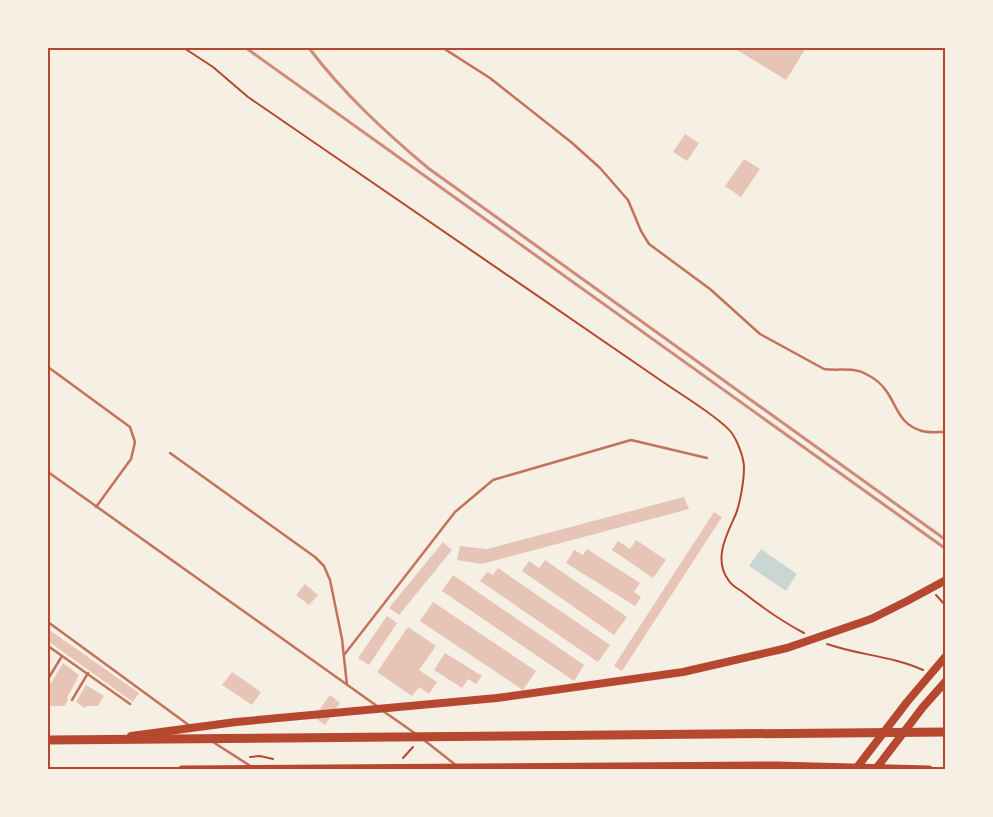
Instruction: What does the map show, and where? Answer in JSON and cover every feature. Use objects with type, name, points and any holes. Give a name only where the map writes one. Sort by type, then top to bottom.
[{"type":"highway","points":[[48,740],[944,731]]},
{"type":"highway","points":[[182,770],[776,766],[929,770]]},
{"type":"main road","points":[[98,740],[236,722],[497,698],[683,672],[796,645],[870,619],[946,580]]},
{"type":"main road","points":[[855,770],[907,702],[946,656]]},
{"type":"main road","points":[[875,770],[923,707],[946,681]]},
{"type":"lane","points":[[443,48],[490,78],[571,142],[600,168],[628,200],[641,231],[649,244],[710,289],[751,328],[824,369],[864,372],[887,392],[896,410],[908,423],[922,431],[946,432]]},
{"type":"lane","points":[[48,367],[130,427],[135,442],[131,459],[96,507]]},
{"type":"lane","points":[[344,655],[454,512],[493,480],[631,440],[707,458]]},
{"type":"lane","points":[[170,453],[315,557],[324,566],[330,580],[344,655],[347,685]]},
{"type":"lane","points":[[48,472],[421,737],[462,770]]},
{"type":"lane","points":[[48,622],[225,750],[256,770]]},
{"type":"lane","points":[[48,646],[130,704]]},
{"type":"lane","points":[[48,679],[62,656]]},
{"type":"lane","points":[[72,700],[88,673]]},
{"type":"path","points":[[184,48],[213,67],[248,97],[715,418],[731,432],[744,466],[735,515],[726,532],[722,548],[724,570],[729,581],[767,611],[806,633]]},
{"type":"path","points":[[941,591],[935,594],[946,606]]},
{"type":"path","points":[[820,640],[846,650],[889,658],[930,674]]},
{"type":"path","points":[[403,758],[421,737]]},
{"type":"shaded area","points":[[761,549],[797,574],[786,591],[749,566]]},
{"type":"building","points":[[734,48],[806,48],[786,80]]},
{"type":"building","points":[[685,134],[699,143],[687,161],[673,152]]},
{"type":"building","points":[[744,159],[760,169],[741,197],[725,186]]},
{"type":"building","points":[[684,497],[689,509],[482,564],[457,560],[460,546],[487,549]]},
{"type":"building","points":[[714,512],[722,517],[622,671],[614,666]]},
{"type":"building","points":[[636,540],[666,560],[653,578],[612,550],[618,541],[630,549]]},
{"type":"building","points":[[443,542],[452,550],[399,615],[389,608]]},
{"type":"building","points":[[587,549],[640,583],[634,592],[641,597],[635,606],[566,563],[574,550],[583,555]]},
{"type":"building","points":[[545,560],[627,617],[614,635],[522,571],[529,561],[539,568]]},
{"type":"building","points":[[498,568],[610,645],[598,662],[480,581],[487,572],[493,575]]},
{"type":"building","points":[[453,575],[584,665],[574,681],[442,591]]},
{"type":"building","points":[[305,584],[318,595],[309,605],[296,595]]},
{"type":"building","points":[[433,602],[536,671],[523,690],[420,621]]},
{"type":"building","points":[[387,616],[397,623],[369,665],[358,658]]},
{"type":"building","points":[[408,627],[436,646],[419,670],[437,682],[429,694],[419,687],[412,696],[377,672]]},
{"type":"building","points":[[48,629],[139,693],[133,702],[48,641]]},
{"type":"building","points":[[445,653],[482,676],[476,684],[468,679],[462,688],[434,670]]},
{"type":"building","points":[[63,663],[79,675],[65,706],[50,706],[48,704],[48,688]]},
{"type":"building","points":[[232,672],[261,692],[252,705],[222,685]]},
{"type":"building","points":[[86,685],[104,696],[98,706],[87,706],[85,708],[76,702]]},
{"type":"building","points":[[330,695],[340,703],[325,725],[314,717]]},
{"type":"railway","points":[[246,48],[946,549]]},
{"type":"railway","points":[[309,48],[336,81],[365,111],[428,168],[946,540]]}]
